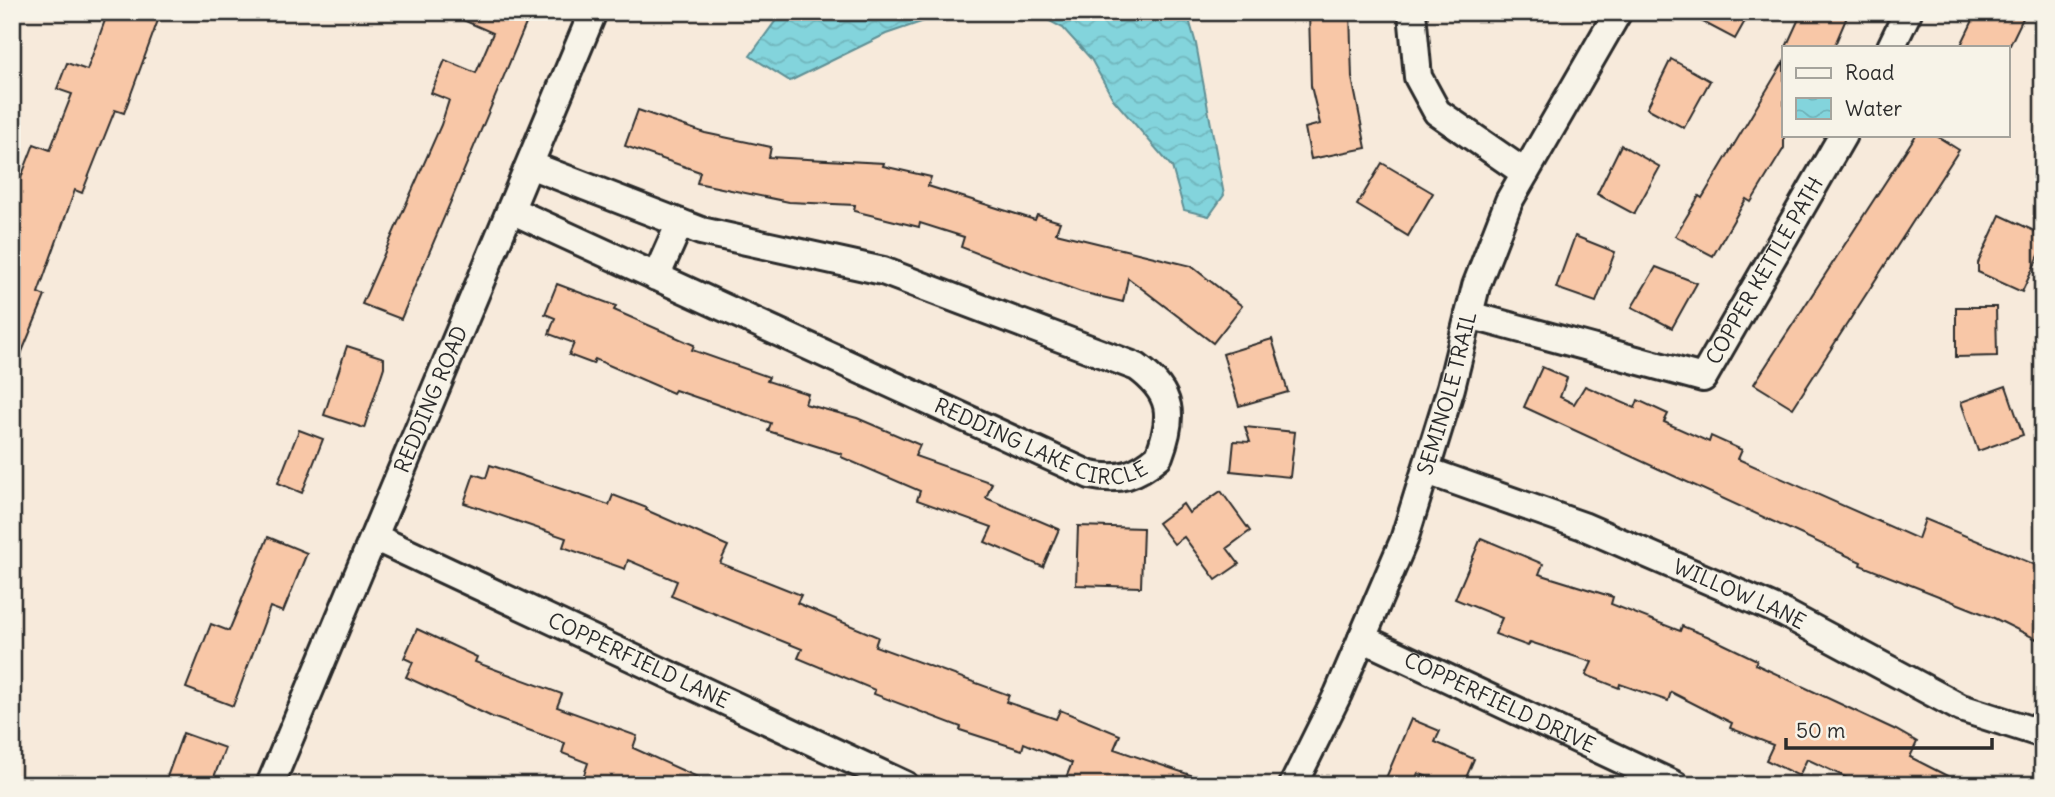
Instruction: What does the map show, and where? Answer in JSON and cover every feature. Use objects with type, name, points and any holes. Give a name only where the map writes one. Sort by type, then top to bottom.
[{"type":"street","name":"REDDING ROAD","points":[[270,785],[593,12]]},
{"type":"street","points":[[1412,12],[1418,77],[1437,112],[1525,173]]},
{"type":"street","name":"SEMINOLE TRAIL","points":[[1293,785],[1362,638],[1404,540],[1427,471],[1476,286],[1509,201],[1618,12]]},
{"type":"street","points":[[1891,46],[1908,12]]},
{"type":"street","name":"COPPER KETTLE PATH","points":[[1469,315],[1703,379],[1842,136]]},
{"type":"street","name":"REDDING LAKE CIRCLE","points":[[511,210],[1090,475],[1112,480],[1129,477],[1159,456],[1170,416],[1165,396],[1153,379],[1136,367],[883,271],[701,230],[530,165]]},
{"type":"street","points":[[656,277],[680,223]]},
{"type":"street","name":"WILLOW LANE","points":[[1427,471],[1583,526],[1784,613],[1961,708],[2043,734]]},
{"type":"street","name":"COPPERFIELD LANE","points":[[374,537],[905,785]]},
{"type":"street","name":"COPPERFIELD DRIVE","points":[[1362,638],[1675,785]]},
{"type":"water","points":[[782,12],[1187,12],[1196,44],[1224,195],[1209,216],[1184,210],[1172,167],[1113,99],[1091,59],[1063,28],[1035,13],[970,13],[930,19],[886,34],[790,81],[750,56]]},
{"type":"building","points":[[108,12],[161,12],[124,113],[115,110],[82,193],[75,190],[38,293],[45,296],[12,376],[12,201],[34,144],[50,150],[72,94],[57,89],[67,63],[87,70]]},
{"type":"building","points":[[445,12],[531,12],[401,319],[362,304],[441,125],[449,100],[431,93],[445,60],[476,73],[493,33]]},
{"type":"building","points":[[1309,12],[1350,12],[1352,78],[1366,148],[1311,159],[1305,128],[1320,124],[1311,86]]},
{"type":"building","points":[[1684,12],[1750,12],[1735,39]]},
{"type":"building","points":[[1802,12],[1849,12],[1834,46],[1786,46]]},
{"type":"building","points":[[1977,12],[2026,12],[2009,46],[1960,46]]},
{"type":"building","points":[[1671,59],[1710,81],[1684,128],[1647,108]]},
{"type":"building","points":[[1782,64],[1784,148],[1751,202],[1746,199],[1713,256],[1675,236],[1699,196],[1702,198]]},
{"type":"building","points":[[638,110],[705,133],[771,147],[769,157],[884,163],[883,166],[931,177],[928,186],[1035,220],[1037,215],[1060,222],[1056,233],[1191,266],[1242,306],[1213,343],[1128,278],[1123,302],[1081,292],[961,247],[964,237],[920,223],[919,227],[854,211],[855,205],[789,202],[697,183],[700,172],[625,146]]},
{"type":"building","points":[[1915,136],[1937,136],[1959,150],[1793,408],[1754,384]]},
{"type":"building","points":[[1621,145],[1660,167],[1634,214],[1597,194]]},
{"type":"building","points":[[1382,163],[1433,193],[1408,236],[1357,205]]},
{"type":"building","points":[[2000,215],[2043,235],[2043,247],[2022,292],[1978,272],[1978,263]]},
{"type":"building","points":[[1575,236],[1615,252],[1596,302],[1556,288]]},
{"type":"building","points":[[1656,267],[1697,283],[1672,328],[1632,307]]},
{"type":"building","points":[[557,284],[616,306],[614,310],[694,345],[692,350],[769,377],[767,381],[808,394],[805,404],[857,418],[920,445],[915,456],[992,483],[986,498],[1059,529],[1043,567],[985,542],[992,527],[917,500],[920,491],[841,457],[842,454],[768,431],[771,423],[675,390],[673,393],[595,359],[593,364],[569,355],[574,343],[549,334],[555,318],[545,314]]},
{"type":"building","points":[[1956,307],[1996,307],[1997,356],[1956,357]]},
{"type":"building","points":[[1272,339],[1288,392],[1239,406],[1223,354]]},
{"type":"building","points":[[347,346],[384,358],[384,367],[364,428],[324,415]]},
{"type":"building","points":[[1542,367],[1567,378],[1560,397],[1574,404],[1585,386],[1635,408],[1638,400],[1668,414],[1664,422],[1709,442],[1711,436],[1742,450],[1738,459],[1918,539],[1925,519],[2043,568],[2043,625],[2036,639],[1994,618],[1860,565],[1861,562],[1524,407]]},
{"type":"building","points":[[2006,386],[2023,435],[1978,451],[1961,402]]},
{"type":"building","points":[[1245,427],[1295,432],[1290,477],[1231,471],[1234,441],[1250,442]]},
{"type":"building","points":[[299,430],[323,439],[302,493],[278,483]]},
{"type":"building","points":[[490,465],[609,505],[613,495],[647,508],[646,510],[728,546],[720,563],[801,595],[797,603],[878,637],[875,646],[1009,695],[1006,702],[1056,719],[1060,710],[1120,735],[1114,749],[1208,781],[1207,785],[1063,785],[1072,763],[1024,743],[1022,750],[960,730],[961,727],[874,694],[875,690],[798,658],[802,649],[671,596],[677,581],[628,560],[625,569],[563,547],[566,538],[464,503],[474,474],[486,478]]},
{"type":"building","points":[[1221,491],[1250,531],[1227,548],[1239,564],[1216,580],[1184,537],[1174,544],[1158,523],[1183,504],[1189,513]]},
{"type":"building","points":[[1078,526],[1143,528],[1141,587],[1076,585]]},
{"type":"building","points":[[268,537],[307,553],[283,612],[270,607],[233,706],[186,688],[211,624],[229,631]]},
{"type":"building","points":[[1481,538],[1543,564],[1539,574],[1613,597],[1611,604],[1680,631],[1682,626],[1707,636],[1757,660],[1755,664],[1896,730],[1917,742],[1910,757],[1965,785],[1862,785],[1807,759],[1799,776],[1766,760],[1773,745],[1730,728],[1732,723],[1671,692],[1668,701],[1620,684],[1619,688],[1586,675],[1592,662],[1530,642],[1528,646],[1495,634],[1502,618],[1455,599]]},
{"type":"building","points":[[417,629],[477,657],[475,662],[562,694],[557,707],[637,736],[633,748],[715,785],[601,785],[583,778],[588,763],[562,753],[565,743],[492,717],[406,677],[413,662],[404,658]]},
{"type":"building","points":[[1411,719],[1440,731],[1435,742],[1474,759],[1463,785],[1446,785],[1418,773],[1413,785],[1383,785]]},
{"type":"building","points":[[183,733],[225,748],[211,785],[164,785]]}]
